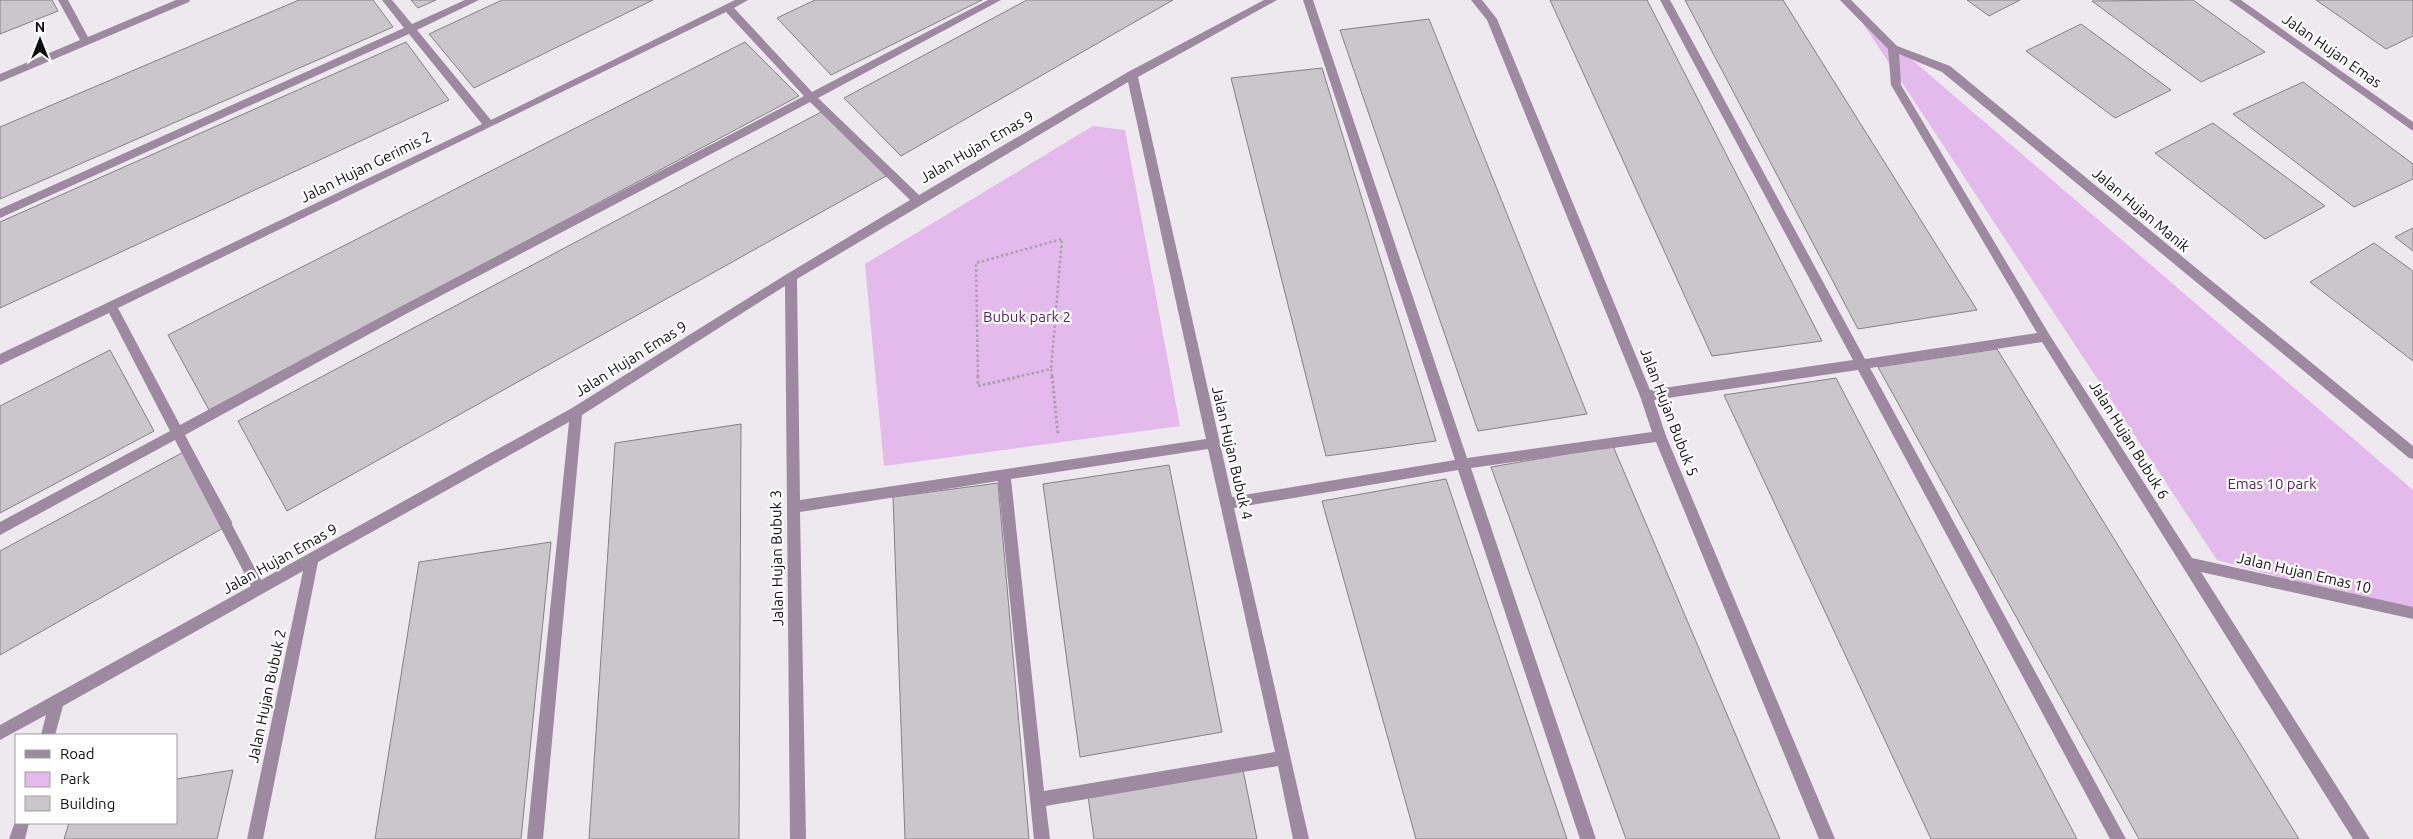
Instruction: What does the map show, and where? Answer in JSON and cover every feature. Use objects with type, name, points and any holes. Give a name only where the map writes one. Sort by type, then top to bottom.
[{"type":"street","points":[[63,0],[86,42]]},
{"type":"street","points":[[0,78],[185,0]]},
{"type":"street","points":[[387,0],[489,125]]},
{"type":"street","points":[[0,214],[474,0]]},
{"type":"street","name":"Jalan Hujan Gerimis 2","points":[[0,360],[489,125],[743,0]]},
{"type":"street","points":[[0,529],[409,308],[996,0]]},
{"type":"street","name":"Jalan Hujan Emas 9","points":[[0,733],[576,412],[791,277],[918,201],[1132,75],[1272,0]]},
{"type":"street","points":[[1308,0],[1588,839]]},
{"type":"street","name":"Jalan Hujan Bubuk 5","points":[[1476,0],[1492,19],[1646,396],[1660,436],[1826,839]]},
{"type":"street","points":[[1665,0],[2118,839]]},
{"type":"street","name":"Jalan Hujan Manik","points":[[1845,0],[1893,48],[1946,69],[2413,454]]},
{"type":"street","name":"Jalan Hujan Emas","points":[[2234,0],[2413,127]]},
{"type":"street","points":[[728,8],[811,97],[918,201]]},
{"type":"street","name":"Jalan Hujan Bubuk 6","points":[[1893,48],[1896,85],[2045,337],[2362,839]]},
{"type":"street","name":"Jalan Hujan Bubuk 4","points":[[1132,75],[1301,839]]},
{"type":"street","name":"Jalan Hujan Bubuk 3","points":[[791,277],[798,839]]},
{"type":"street","points":[[111,306],[259,589]]},
{"type":"street","points":[[1646,396],[2045,337]]},
{"type":"street","points":[[535,839],[576,412]]},
{"type":"street","points":[[1227,504],[1462,464],[1660,436]]},
{"type":"street","points":[[793,507],[1213,443]]},
{"type":"street","points":[[1004,475],[1042,839]]},
{"type":"street","name":"Jalan Hujan Bubuk 2","points":[[254,839],[312,560]]},
{"type":"street","name":"Jalan Hujan Emas 10","points":[[2189,563],[2413,614]]},
{"type":"street","points":[[48,734],[57,701]]},
{"type":"street","points":[[1037,800],[1283,758]]},
{"type":"street","points":[[17,839],[22,824]]},
{"type":"path","points":[[1052,369],[978,386],[976,264],[1062,239],[1052,360],[1058,434]]},
{"type":"green space","name":"Emas 10 park","points":[[1854,10],[2413,490],[2413,613],[2217,560]]},
{"type":"green space","name":"Bubuk park 2","points":[[1093,126],[1125,130],[1180,426],[884,466],[865,264]]},
{"type":"building","points":[[0,0],[52,0],[58,11],[0,34]]},
{"type":"building","points":[[299,0],[373,0],[393,27],[0,199],[0,127]]},
{"type":"building","points":[[411,0],[436,0],[418,8]]},
{"type":"building","points":[[502,0],[653,0],[474,88],[429,34]]},
{"type":"building","points":[[815,0],[982,0],[831,75],[777,18]]},
{"type":"building","points":[[1027,0],[1173,0],[901,156],[844,98]]},
{"type":"building","points":[[1550,0],[1647,0],[1822,341],[1712,356]]},
{"type":"building","points":[[1685,0],[1783,0],[1977,310],[1858,329]]},
{"type":"building","points":[[1967,0],[2020,0],[1989,16]]},
{"type":"building","points":[[2193,0],[2265,52],[2201,82],[2092,1]]},
{"type":"building","points":[[2316,0],[2413,0],[2413,36],[2386,49]]},
{"type":"building","points":[[1429,19],[1587,414],[1478,431],[1340,30]]},
{"type":"building","points":[[2081,24],[2171,90],[2115,118],[2026,51]]},
{"type":"building","points":[[406,42],[449,100],[0,308],[0,222]]},
{"type":"building","points":[[745,42],[799,96],[209,410],[168,335]]},
{"type":"building","points":[[1322,68],[1436,441],[1326,456],[1231,78]]},
{"type":"building","points":[[2303,82],[2413,164],[2413,179],[2354,207],[2233,114]]},
{"type":"building","points":[[823,111],[886,176],[287,511],[238,421]]},
{"type":"building","points":[[2213,123],[2325,206],[2265,239],[2155,153]]},
{"type":"building","points":[[2413,228],[2413,251],[2395,237]]},
{"type":"building","points":[[2374,243],[2413,271],[2413,361],[2310,282]]},
{"type":"building","points":[[1997,349],[2299,839],[2139,839],[1878,367]]},
{"type":"building","points":[[110,350],[154,431],[0,513],[0,406]]},
{"type":"building","points":[[1836,378],[2077,839],[1931,839],[1724,395]]},
{"type":"building","points":[[741,424],[739,839],[589,839],[615,443]]},
{"type":"building","points":[[1613,446],[1780,839],[1626,839],[1491,467]]},
{"type":"building","points":[[191,448],[232,523],[0,655],[0,551]]},
{"type":"building","points":[[1169,465],[1222,732],[1080,757],[1043,484]]},
{"type":"building","points":[[1446,479],[1567,839],[1416,839],[1322,501]]},
{"type":"building","points":[[998,483],[1029,839],[905,839],[893,497]]},
{"type":"building","points":[[551,542],[521,839],[375,839],[419,562]]},
{"type":"building","points":[[233,770],[217,839],[64,839],[69,824],[178,824],[178,779]]},
{"type":"building","points":[[1243,770],[1257,839],[1094,839],[1088,796]]}]
